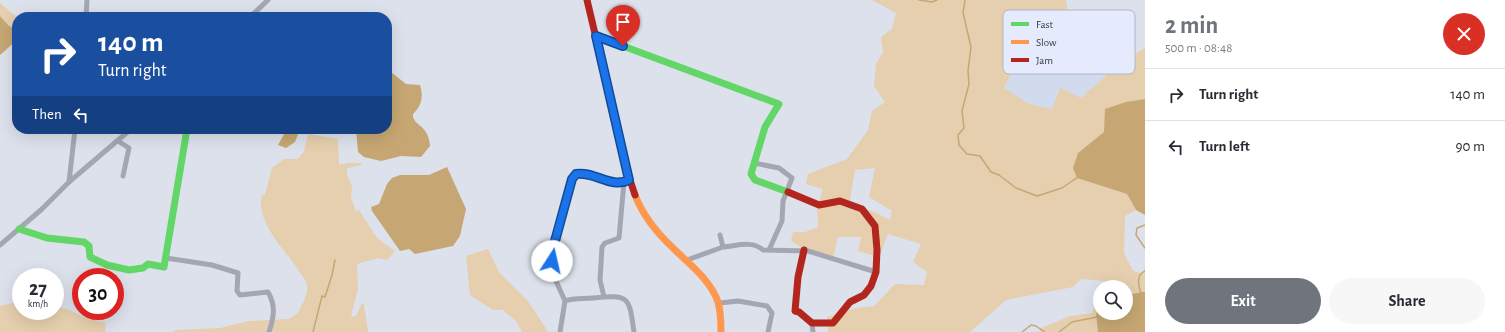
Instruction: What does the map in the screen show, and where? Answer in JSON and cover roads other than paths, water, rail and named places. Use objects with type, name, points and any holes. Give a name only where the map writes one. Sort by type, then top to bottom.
[{"type":"street","points":[[86,12],[87,0]]},
{"type":"street","points":[[255,12],[268,0]]},
{"type":"street","points":[[587,0],[627,181],[636,200],[651,224],[661,236],[687,260],[713,290],[720,304],[722,314],[721,332]]},
{"type":"street","points":[[596,36],[779,104],[771,112],[754,163],[751,174],[755,180],[787,191],[819,205],[840,201],[862,209],[875,226],[877,250],[876,272],[871,286],[864,295],[850,302],[833,323],[812,323],[799,312],[795,311],[798,277],[804,250]]},
{"type":"street","points":[[69,182],[74,134]]},
{"type":"street","points":[[0,245],[69,182],[126,134]]},
{"type":"street","points":[[19,229],[47,238],[84,242],[91,249],[90,257],[94,260],[130,270],[143,269],[148,264],[164,267],[186,134]]},
{"type":"street","points":[[118,141],[128,148],[124,176]]},
{"type":"street","points":[[754,163],[779,168],[792,178],[782,201],[782,222],[769,250]]},
{"type":"street","points":[[560,332],[565,301],[551,270],[552,252],[572,179],[576,174],[584,173],[614,183],[627,181]]},
{"type":"street","points":[[604,297],[600,280],[602,247],[604,243],[619,238],[627,181]]},
{"type":"street","points":[[720,235],[723,247]]},
{"type":"street","points":[[687,260],[723,247],[751,243],[757,245],[763,250],[804,250],[816,252],[876,272]]},
{"type":"street","points":[[166,258],[212,265],[238,273],[237,291],[240,294],[268,292],[274,305],[274,313],[269,332]]},
{"type":"street","points":[[565,301],[573,298],[580,300],[619,296],[627,302],[630,309],[634,332]]},
{"type":"street","points":[[720,304],[738,301],[767,306],[772,312],[768,332]]},
{"type":"street","points":[[812,323],[813,332]]},
{"type":"waterway","points":[[919,0],[932,2],[937,0]]},
{"type":"waterway","points":[[965,0],[963,13],[971,47],[968,71],[969,84],[962,111],[964,128],[958,135],[959,145],[967,154],[980,156],[991,172],[999,175],[1016,188],[1037,196],[1062,188],[1078,177]]},
{"type":"waterway","points":[[1145,225],[1137,228],[1136,235],[1145,248]]},
{"type":"waterway","points":[[313,332],[322,296],[325,297],[335,260]]},
{"type":"waterway","points":[[1141,294],[1139,278],[1145,271]]},
{"type":"waterway","points":[[1059,332],[1072,322],[1093,318]]},
{"type":"waterway","points":[[1022,332],[1031,325],[1036,326],[1045,332]]}]
